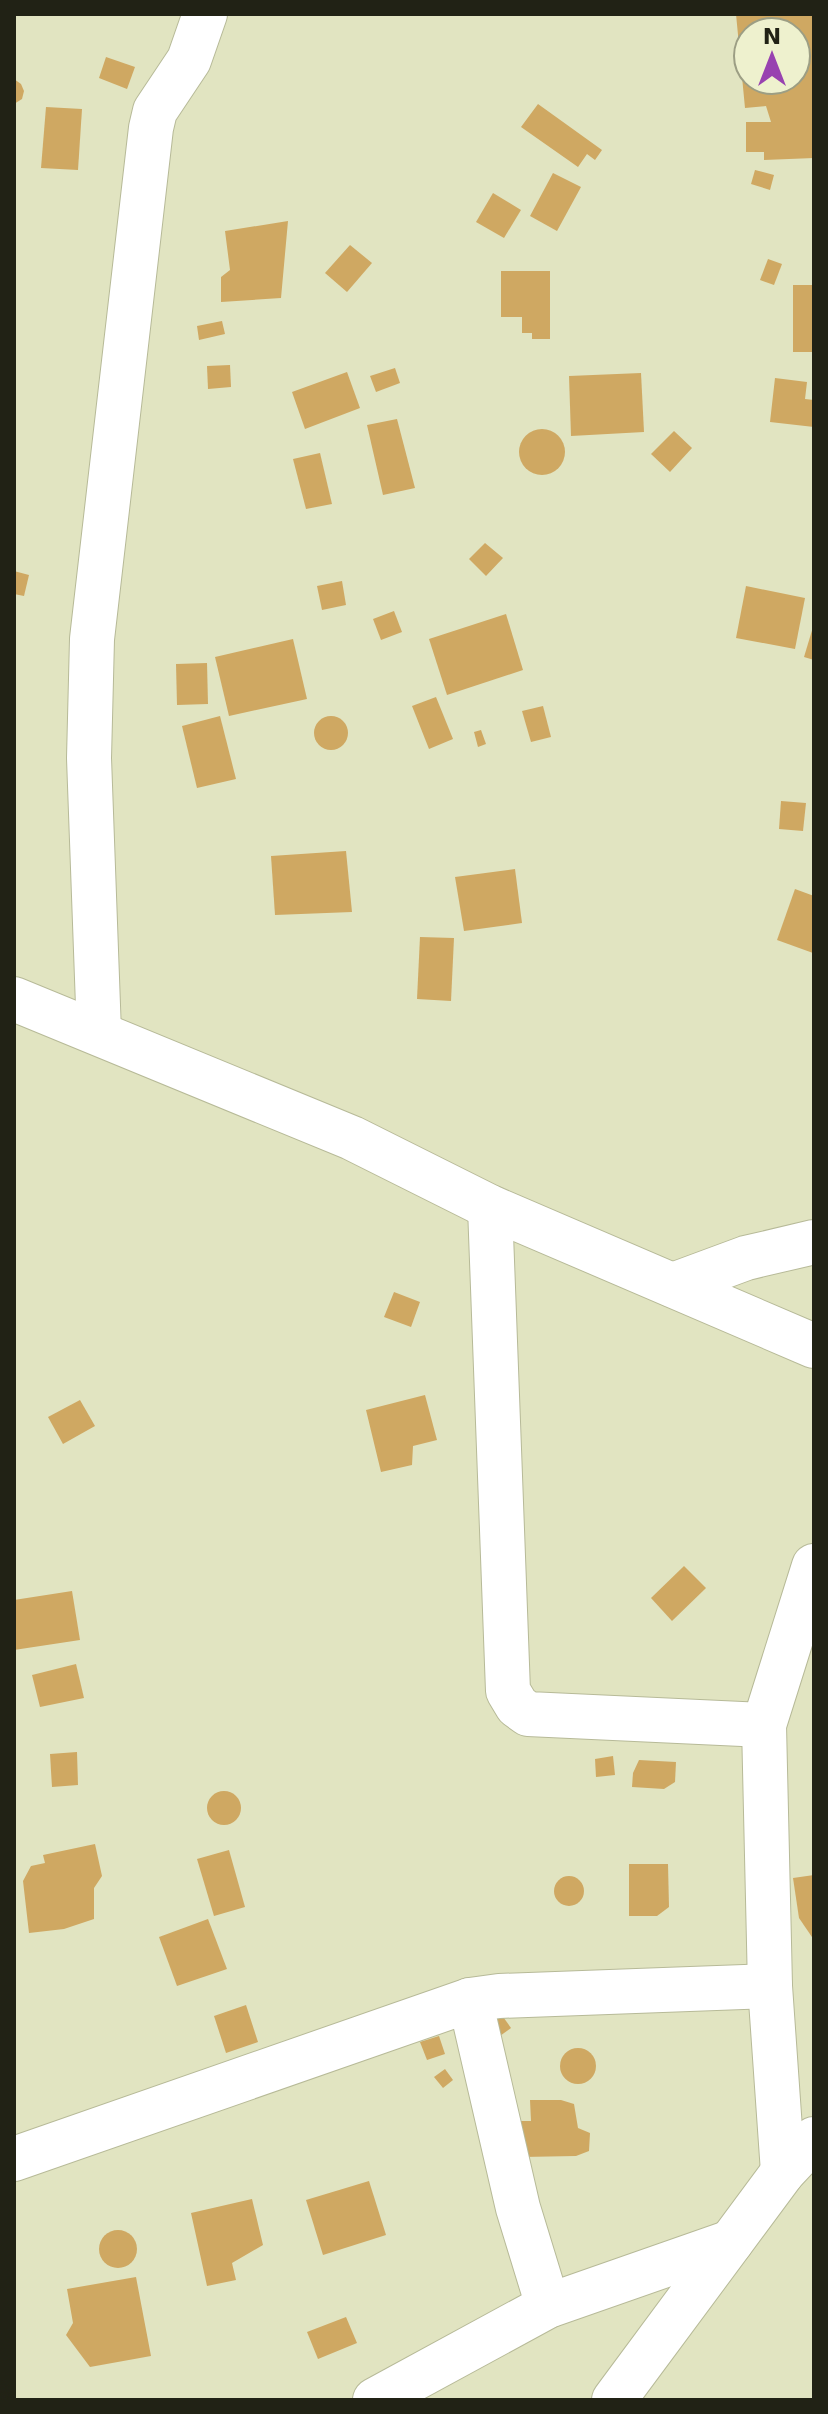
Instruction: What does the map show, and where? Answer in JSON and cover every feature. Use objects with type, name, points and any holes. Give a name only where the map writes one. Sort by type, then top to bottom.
[{"type":"street","points":[[99,1033],[89,758],[92,639],[151,128],[155,111],[189,60],[205,14]]},
{"type":"street","points":[[14,999],[352,1138],[490,1207],[814,1346]]},
{"type":"street","points":[[490,1207],[510,1698],[528,1714],[764,1725]]},
{"type":"street","points":[[673,1285],[746,1258],[814,1242]]},
{"type":"street","points":[[783,2172],[770,1986],[764,1725],[814,1566]]},
{"type":"street","points":[[14,2159],[470,2000],[499,1996],[770,1986]]},
{"type":"street","points":[[470,2000],[518,2208],[548,2306]]},
{"type":"street","points":[[614,2400],[783,2172],[814,2139]]},
{"type":"street","points":[[375,2400],[548,2306],[731,2242]]},
{"type":"building","points":[[736,14],[814,14],[814,158],[764,160],[764,152],[746,152],[746,122],[771,122],[766,106],[745,108],[744,96],[812,96],[812,16]]},
{"type":"building","points":[[106,57],[135,67],[127,89],[99,78]]},
{"type":"building","points":[[14,79],[24,91],[22,99],[14,104]]},
{"type":"building","points":[[538,104],[602,150],[595,160],[587,154],[578,167],[521,127]]},
{"type":"building","points":[[46,107],[82,109],[78,170],[41,168]]},
{"type":"building","points":[[755,170],[774,175],[770,190],[751,184]]},
{"type":"building","points":[[553,173],[581,187],[557,231],[530,216]]},
{"type":"building","points":[[493,193],[521,210],[504,238],[476,222]]},
{"type":"building","points":[[288,221],[281,298],[221,302],[221,277],[230,270],[225,231]]},
{"type":"building","points":[[350,245],[372,263],[347,292],[325,273]]},
{"type":"building","points":[[768,259],[782,264],[774,285],[760,280]]},
{"type":"building","points":[[501,271],[550,271],[550,339],[532,339],[532,333],[522,333],[522,317],[501,317]]},
{"type":"building","points":[[793,285],[814,285],[814,352],[793,352]]},
{"type":"building","points":[[222,321],[225,334],[199,340],[197,326]]},
{"type":"building","points":[[230,365],[231,387],[208,389],[207,366]]},
{"type":"building","points":[[395,368],[400,383],[376,392],[370,376]]},
{"type":"building","points":[[347,372],[360,408],[305,429],[292,392]]},
{"type":"building","points":[[641,373],[644,432],[571,436],[569,376]]},
{"type":"building","points":[[775,378],[807,382],[805,399],[814,400],[814,427],[770,422]]},
{"type":"building","points":[[397,419],[415,488],[383,495],[367,425]]},
{"type":"building","points":[[542,429],[558,436],[565,452],[558,468],[542,475],[526,468],[519,452],[526,436]]},
{"type":"building","points":[[674,431],[692,448],[670,472],[651,454]]},
{"type":"building","points":[[320,453],[332,504],[306,509],[293,459]]},
{"type":"building","points":[[485,543],[503,558],[486,576],[469,559]]},
{"type":"building","points":[[14,571],[29,575],[24,596],[14,594]]},
{"type":"building","points":[[342,581],[346,605],[322,610],[317,586]]},
{"type":"building","points":[[746,586],[805,598],[795,649],[736,638]]},
{"type":"building","points":[[394,611],[402,632],[381,640],[373,619]]},
{"type":"building","points":[[506,614],[523,670],[447,695],[429,639]]},
{"type":"building","points":[[814,627],[814,660],[804,657]]},
{"type":"building","points":[[293,639],[307,699],[229,716],[215,657]]},
{"type":"building","points":[[207,663],[208,704],[177,705],[176,664]]},
{"type":"building","points":[[436,697],[453,739],[429,749],[412,706]]},
{"type":"building","points":[[543,706],[551,737],[531,742],[522,711]]},
{"type":"building","points":[[220,716],[236,779],[197,788],[182,726]]},
{"type":"building","points":[[331,716],[343,721],[348,733],[343,745],[331,750],[319,745],[314,733],[319,721]]},
{"type":"building","points":[[481,730],[486,744],[478,747],[474,732]]},
{"type":"building","points":[[781,801],[806,803],[803,831],[779,829]]},
{"type":"building","points":[[346,851],[352,912],[275,915],[271,856]]},
{"type":"building","points":[[515,869],[522,923],[464,931],[455,877]]},
{"type":"building","points":[[795,889],[814,896],[813,953],[777,940]]},
{"type":"building","points":[[420,937],[454,938],[451,1001],[417,999]]},
{"type":"building","points":[[394,1292],[420,1302],[411,1327],[384,1317]]},
{"type":"building","points":[[425,1395],[437,1440],[413,1446],[412,1465],[381,1472],[366,1410]]},
{"type":"building","points":[[80,1400],[95,1426],[63,1444],[48,1417]]},
{"type":"building","points":[[684,1566],[706,1588],[672,1621],[651,1598]]},
{"type":"building","points":[[72,1591],[80,1640],[14,1650],[14,1600]]},
{"type":"building","points":[[76,1664],[84,1698],[40,1707],[32,1675]]},
{"type":"building","points":[[77,1752],[78,1785],[52,1787],[50,1754]]},
{"type":"building","points":[[613,1756],[615,1775],[596,1777],[595,1759]]},
{"type":"building","points":[[639,1760],[676,1762],[675,1782],[664,1789],[632,1787],[633,1773]]},
{"type":"building","points":[[224,1791],[236,1796],[241,1808],[236,1820],[224,1825],[212,1820],[207,1808],[212,1796]]},
{"type":"building","points":[[95,1844],[102,1876],[94,1888],[94,1919],[64,1929],[29,1933],[23,1881],[31,1866],[45,1863],[43,1855]]},
{"type":"building","points":[[229,1850],[245,1907],[214,1916],[197,1859]]},
{"type":"building","points":[[629,1864],[668,1864],[669,1907],[657,1916],[629,1916]]},
{"type":"building","points":[[814,1875],[814,1940],[799,1918],[793,1878]]},
{"type":"building","points":[[569,1876],[579,1881],[584,1891],[579,1901],[569,1906],[559,1901],[554,1891],[559,1881]]},
{"type":"building","points":[[208,1919],[227,1969],[177,1986],[159,1937]]},
{"type":"building","points":[[246,2005],[258,2042],[226,2053],[214,2016]]},
{"type":"building","points":[[501,2014],[511,2028],[493,2041],[483,2027]]},
{"type":"building","points":[[439,2036],[445,2054],[427,2060],[420,2042]]},
{"type":"building","points":[[578,2048],[591,2053],[596,2066],[591,2079],[578,2084],[565,2079],[560,2066],[565,2053]]},
{"type":"building","points":[[445,2069],[453,2080],[443,2088],[434,2077]]},
{"type":"building","points":[[530,2100],[561,2100],[574,2104],[578,2128],[590,2133],[589,2151],[576,2156],[522,2157],[521,2121],[531,2121]]},
{"type":"building","points":[[369,2181],[386,2235],[323,2255],[306,2200]]},
{"type":"building","points":[[252,2199],[263,2245],[232,2263],[236,2280],[207,2286],[191,2213]]},
{"type":"building","points":[[118,2230],[131,2236],[137,2249],[131,2262],[118,2268],[105,2262],[99,2249],[105,2236]]},
{"type":"building","points":[[136,2277],[151,2356],[90,2367],[66,2335],[73,2323],[67,2289]]},
{"type":"building","points":[[346,2317],[357,2343],[318,2359],[307,2332]]}]
